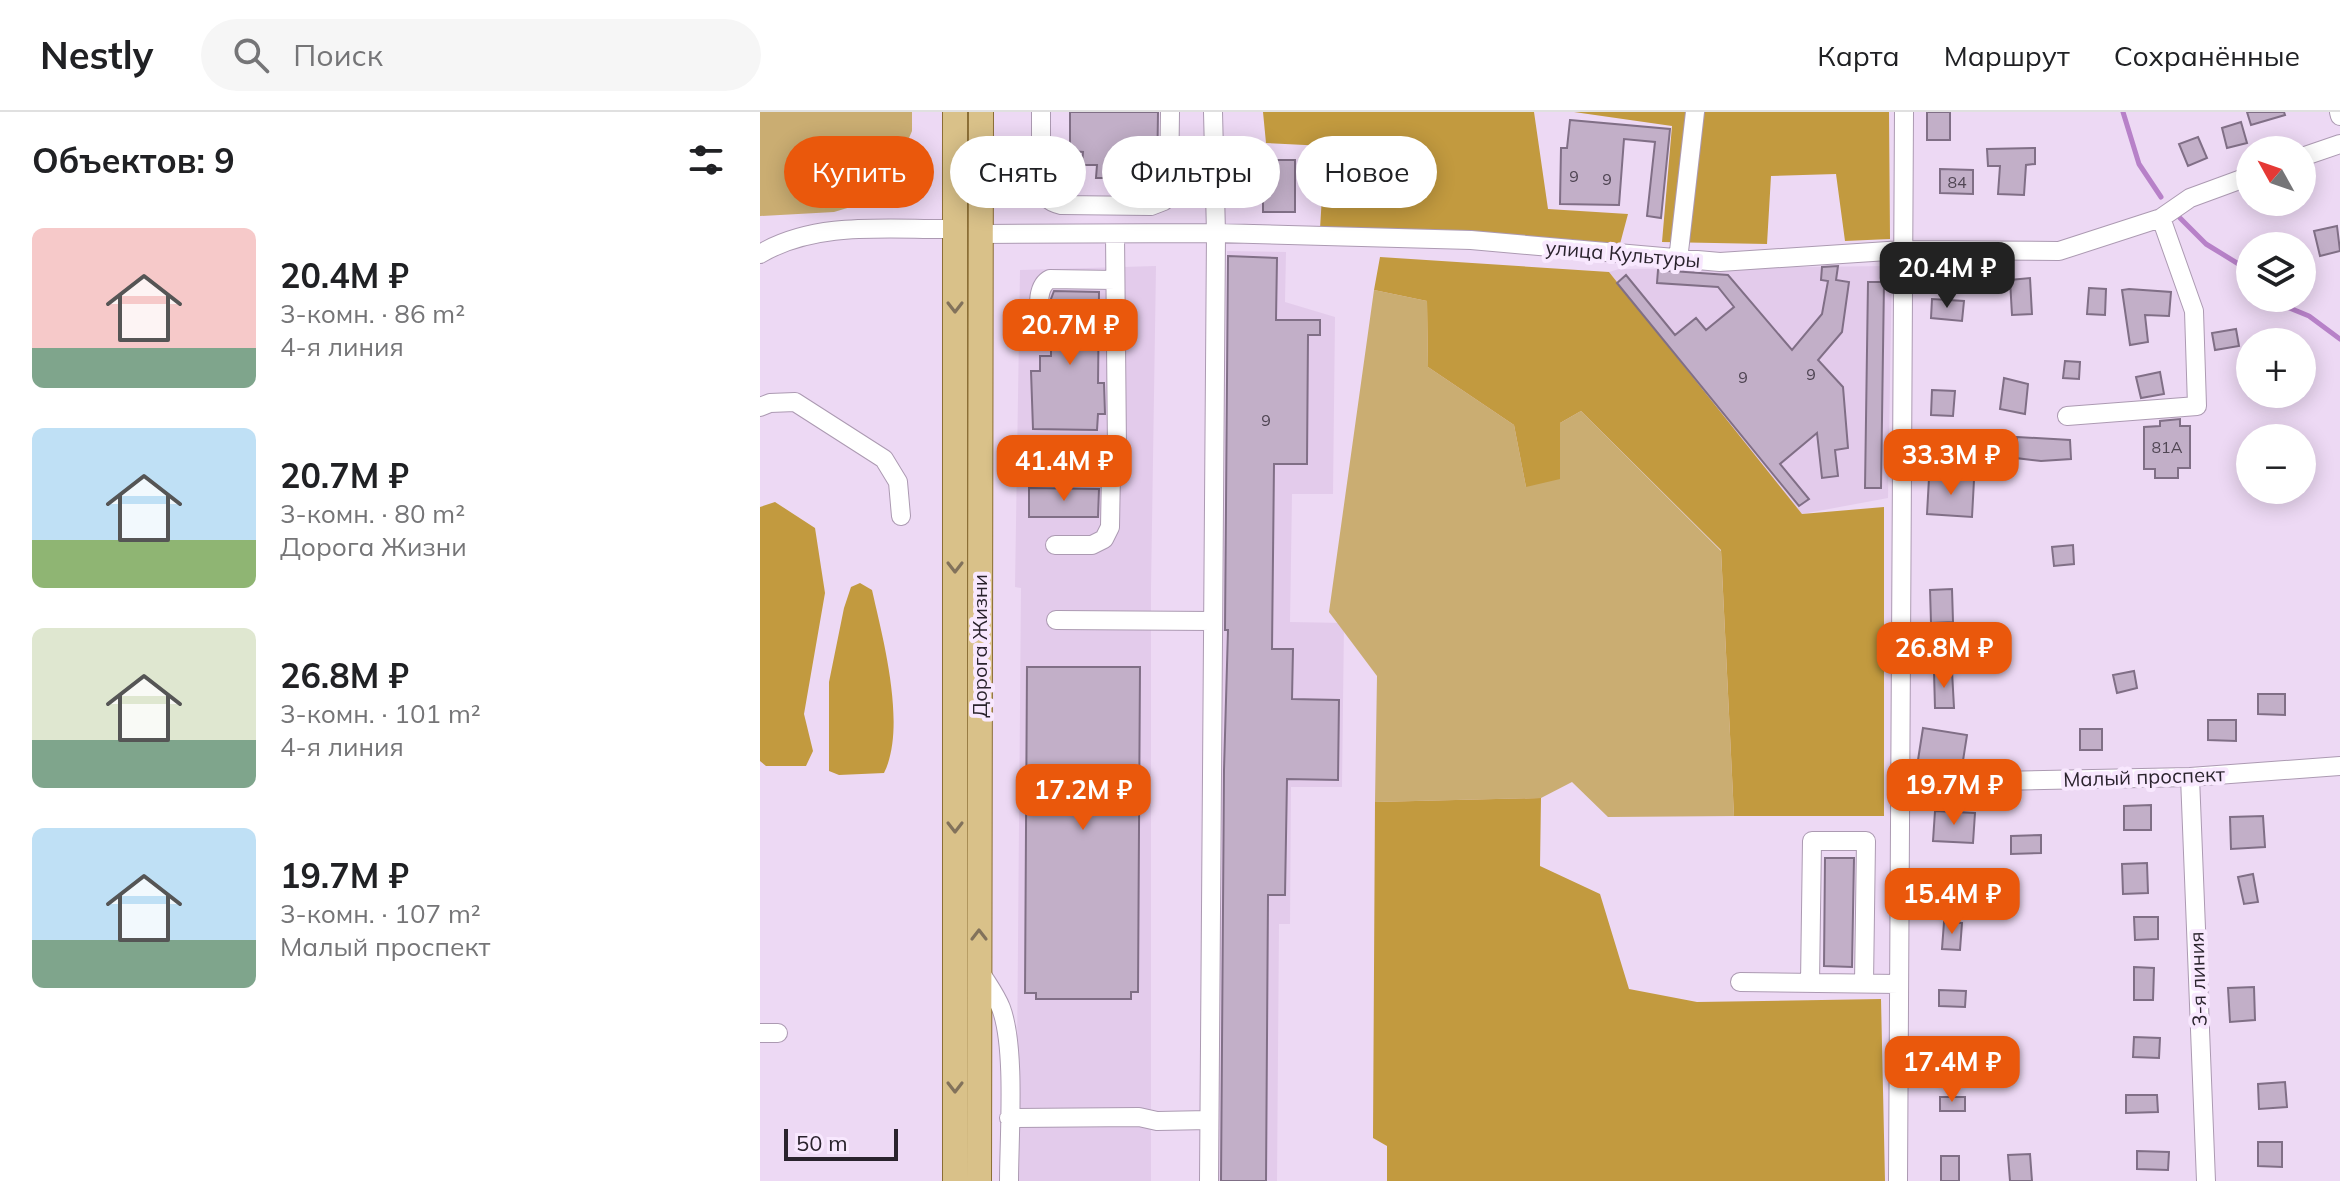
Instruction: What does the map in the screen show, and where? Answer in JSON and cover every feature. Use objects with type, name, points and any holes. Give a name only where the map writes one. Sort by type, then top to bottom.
[{"type":"main road","name":"Дорога Жизни","points":[[955,112],[955,1181]]},
{"type":"main road","name":"Дорога Жизни","points":[[979,1181],[981,112]]},
{"type":"street","points":[[1041,112],[1043,195],[1051,203],[1087,206],[1151,206],[1164,201],[1169,188],[1170,112]]},
{"type":"street","points":[[1209,1181],[1216,233],[1213,112]]},
{"type":"street","points":[[1678,260],[1695,112]]},
{"type":"street","points":[[1898,1181],[1904,112]]},
{"type":"street","points":[[2316,152],[2340,144]]},
{"type":"street","name":"улица Культуры","points":[[980,234],[1216,233],[1471,240],[1720,262],[1903,250],[2059,251],[2161,218],[2190,198],[2236,181]]},
{"type":"street","points":[[1087,206],[1087,234]]},
{"type":"street","points":[[2067,416],[2197,406],[2194,311],[2161,218]]},
{"type":"street","points":[[760,254],[804,234],[954,229]]},
{"type":"street","points":[[1055,545],[1092,545],[1104,539],[1110,527],[1111,471],[1117,450],[1115,234]]},
{"type":"street","points":[[1040,331],[1040,289],[1043,283],[1050,279],[1115,280]]},
{"type":"street","points":[[760,407],[770,403],[795,402],[884,459],[898,482],[901,516]]},
{"type":"street","points":[[1076,471],[1111,471]]},
{"type":"street","points":[[1056,620],[1213,621]]},
{"type":"street","name":"Малый проспект","points":[[1900,783],[2190,777],[2340,766]]},
{"type":"street","name":"3-я линия","points":[[2190,777],[2206,1181]]},
{"type":"street","points":[[1810,983],[1812,841],[1866,841],[1864,983]]},
{"type":"street","points":[[979,970],[1001,1008],[1006,1030],[1009,1181]]},
{"type":"street","points":[[1740,982],[1899,984]]},
{"type":"street","points":[[1009,1118],[1209,1120]]},
{"type":"shaded area","points":[[760,112],[912,112],[910,136],[784,136],[784,208],[847,208],[834,212],[760,216]]},
{"type":"shaded area","points":[[1263,112],[1534,112],[1548,209],[1628,214],[1620,244],[1378,228],[1320,229],[1321,208],[1437,208],[1437,136],[1296,136],[1296,145],[1280,144],[1280,136],[1265,136]]},
{"type":"shaded area","points":[[1574,112],[1889,112],[1890,239],[1845,241],[1836,174],[1771,176],[1767,244],[1662,242],[1672,126]]},
{"type":"shaded area","points":[[1227,251],[1286,252],[1285,302],[1335,317],[1333,494],[1292,494],[1290,622],[1344,623],[1342,787],[1291,787],[1290,924],[1279,924],[1277,1181],[1218,1181]]},
{"type":"shaded area","points":[[1380,257],[1609,272],[1802,514],[1884,507],[1884,816],[1734,816],[1721,550],[1581,411],[1560,423],[1560,479],[1526,487],[1514,425],[1428,367],[1427,301],[1374,290]]},
{"type":"shaded area","points":[[1156,266],[1151,588],[1151,1181],[1016,1181],[1021,588],[1015,587],[1020,270]]},
{"type":"shaded area","points":[[1892,266],[1888,498],[1802,514],[1609,272],[1619,269]]},
{"type":"shaded area","points":[[1374,290],[1427,301],[1428,367],[1514,425],[1526,487],[1560,423],[1581,411],[1721,551],[1734,816],[1608,817],[1572,782],[1541,798],[1375,802],[1377,676],[1329,612]]},
{"type":"shaded area","points":[[775,502],[815,528],[825,593],[804,714],[813,751],[806,766],[766,766],[760,761],[760,507]]},
{"type":"shaded area","points":[[860,583],[872,590],[882,633],[893,708],[891,754],[884,773],[839,775],[829,771],[829,682],[844,608],[851,587]]},
{"type":"shaded area","points":[[1541,798],[1540,866],[1600,894],[1629,989],[1697,1002],[1881,999],[1885,1181],[1387,1181],[1387,1146],[1373,1138],[1375,802]]},
{"type":"building","points":[[1070,112],[1158,112],[1158,136],[1102,136],[1102,178],[1096,178],[1097,165],[1086,165],[1086,136],[1070,136]]},
{"type":"building","points":[[1927,112],[1950,112],[1950,140],[1927,140]]},
{"type":"building","points":[[2247,112],[2284,112],[2285,115],[2251,125]]},
{"type":"building","points":[[1570,120],[1670,129],[1661,218],[1647,216],[1655,142],[1624,139],[1619,205],[1560,204],[1561,148],[1567,148]]},
{"type":"building","points":[[2241,122],[2245,136],[2236,136],[2236,146],[2227,148],[2222,128]]},
{"type":"building","points":[[2198,137],[2207,158],[2188,166],[2179,144]]},
{"type":"building","points":[[2035,148],[2035,164],[2026,165],[2024,195],[1998,194],[2000,166],[1988,166],[1987,149]]},
{"type":"building","points":[[1280,160],[1295,160],[1295,212],[1263,212],[1263,208],[1280,208]]},
{"type":"building","points":[[1940,169],[1973,170],[1973,194],[1940,193]]},
{"type":"building","points":[[2337,226],[2340,251],[2320,256],[2314,231]]},
{"type":"building","points":[[1228,256],[1277,258],[1276,320],[1320,320],[1320,335],[1308,335],[1307,464],[1274,464],[1272,649],[1293,649],[1292,699],[1339,700],[1338,780],[1287,779],[1285,895],[1268,895],[1266,1181],[1221,1181],[1228,630],[1225,630]]},
{"type":"building","points":[[1838,266],[1836,280],[1849,282],[1842,332],[1818,360],[1843,387],[1848,448],[1835,450],[1838,476],[1822,478],[1817,433],[1780,464],[1809,499],[1799,506],[1617,283],[1626,275],[1675,335],[1696,318],[1706,330],[1734,307],[1718,287],[1657,283],[1658,270],[1728,275],[1792,350],[1822,314],[1828,281],[1821,280],[1822,267]]},
{"type":"building","points":[[2030,278],[2032,314],[2012,315],[2010,280]]},
{"type":"building","points":[[1868,282],[1884,282],[1881,488],[1865,488]]},
{"type":"building","points":[[2089,288],[2106,289],[2105,315],[2087,314]]},
{"type":"building","points":[[2122,290],[2171,292],[2169,316],[2145,315],[2148,342],[2130,345]]},
{"type":"building","points":[[1054,291],[1099,292],[1098,383],[1104,383],[1105,414],[1098,414],[1097,430],[1033,429],[1031,371],[1040,371],[1040,356],[1051,356],[1051,299]]},
{"type":"building","points":[[1932,299],[1964,301],[1962,321],[1931,318]]},
{"type":"building","points":[[2236,329],[2236,346],[2215,350],[2212,333]]},
{"type":"building","points":[[2065,361],[2080,362],[2079,379],[2063,378]]},
{"type":"building","points":[[2160,372],[2164,394],[2141,398],[2136,377]]},
{"type":"building","points":[[2004,378],[2028,384],[2025,414],[2000,409]]},
{"type":"building","points":[[1932,390],[1955,391],[1953,416],[1931,415]]},
{"type":"building","points":[[2180,419],[2180,426],[2190,426],[2190,468],[2178,468],[2178,478],[2155,478],[2155,469],[2144,469],[2144,427],[2160,426],[2160,421]]},
{"type":"building","points":[[2017,437],[2070,440],[2071,459],[2041,461],[2016,458]]},
{"type":"building","points":[[1929,478],[1974,480],[1972,517],[1927,514]]},
{"type":"building","points":[[1029,488],[1099,489],[1098,517],[1029,517]]},
{"type":"building","points":[[2073,545],[2074,564],[2054,566],[2052,547]]},
{"type":"building","points":[[1952,589],[1953,622],[1931,623],[1930,590]]},
{"type":"building","points":[[1027,667],[1140,667],[1138,992],[1131,992],[1131,999],[1036,999],[1036,993],[1025,993]]},
{"type":"building","points":[[1934,671],[1952,671],[1954,708],[1935,708]]},
{"type":"building","points":[[2134,671],[2137,688],[2117,693],[2113,675]]},
{"type":"building","points":[[2258,694],[2285,694],[2285,715],[2258,714]]},
{"type":"building","points":[[2208,720],[2236,720],[2236,741],[2208,740]]},
{"type":"building","points":[[1923,728],[1967,735],[1962,767],[1918,760]]},
{"type":"building","points":[[2080,729],[2102,729],[2102,750],[2080,750]]},
{"type":"building","points":[[2151,805],[2151,830],[2124,830],[2124,806]]},
{"type":"building","points":[[1935,811],[1975,813],[1973,843],[1933,841]]},
{"type":"building","points":[[2263,816],[2265,847],[2231,849],[2230,817]]},
{"type":"building","points":[[2041,835],[2041,853],[2011,854],[2011,836]]},
{"type":"building","points":[[1825,858],[1854,858],[1852,967],[1824,966]]},
{"type":"building","points":[[2147,863],[2148,893],[2123,894],[2122,864]]},
{"type":"building","points":[[2253,874],[2258,902],[2244,904],[2238,877]]},
{"type":"building","points":[[2134,917],[2158,917],[2158,939],[2135,940]]},
{"type":"building","points":[[1944,922],[1962,923],[1960,950],[1942,949]]},
{"type":"building","points":[[2134,967],[2154,968],[2153,1000],[2134,1000]]},
{"type":"building","points":[[2254,987],[2255,1020],[2230,1022],[2228,988]]},
{"type":"building","points":[[1939,990],[1966,991],[1965,1007],[1939,1006]]},
{"type":"building","points":[[2134,1037],[2160,1038],[2159,1058],[2133,1057]]},
{"type":"building","points":[[1940,1043],[1964,1044],[1964,1064],[1940,1063]]},
{"type":"building","points":[[2285,1082],[2287,1107],[2259,1109],[2258,1084]]},
{"type":"building","points":[[2126,1095],[2157,1095],[2158,1112],[2126,1113]]},
{"type":"building","points":[[1940,1097],[1965,1097],[1965,1111],[1940,1111]]},
{"type":"building","points":[[2258,1142],[2282,1142],[2282,1167],[2258,1166]]},
{"type":"building","points":[[2137,1151],[2169,1152],[2168,1170],[2137,1169]]},
{"type":"building","points":[[2030,1154],[2032,1181],[2010,1181],[2008,1155]]},
{"type":"building","points":[[1941,1156],[1959,1156],[1959,1181],[1941,1181]]},
{"type":"waterway","points":[[2123,112],[2139,164],[2161,197]]},
{"type":"waterway","points":[[2180,218],[2206,244],[2236,262]]},
{"type":"waterway","points":[[2299,312],[2340,339]]}]
